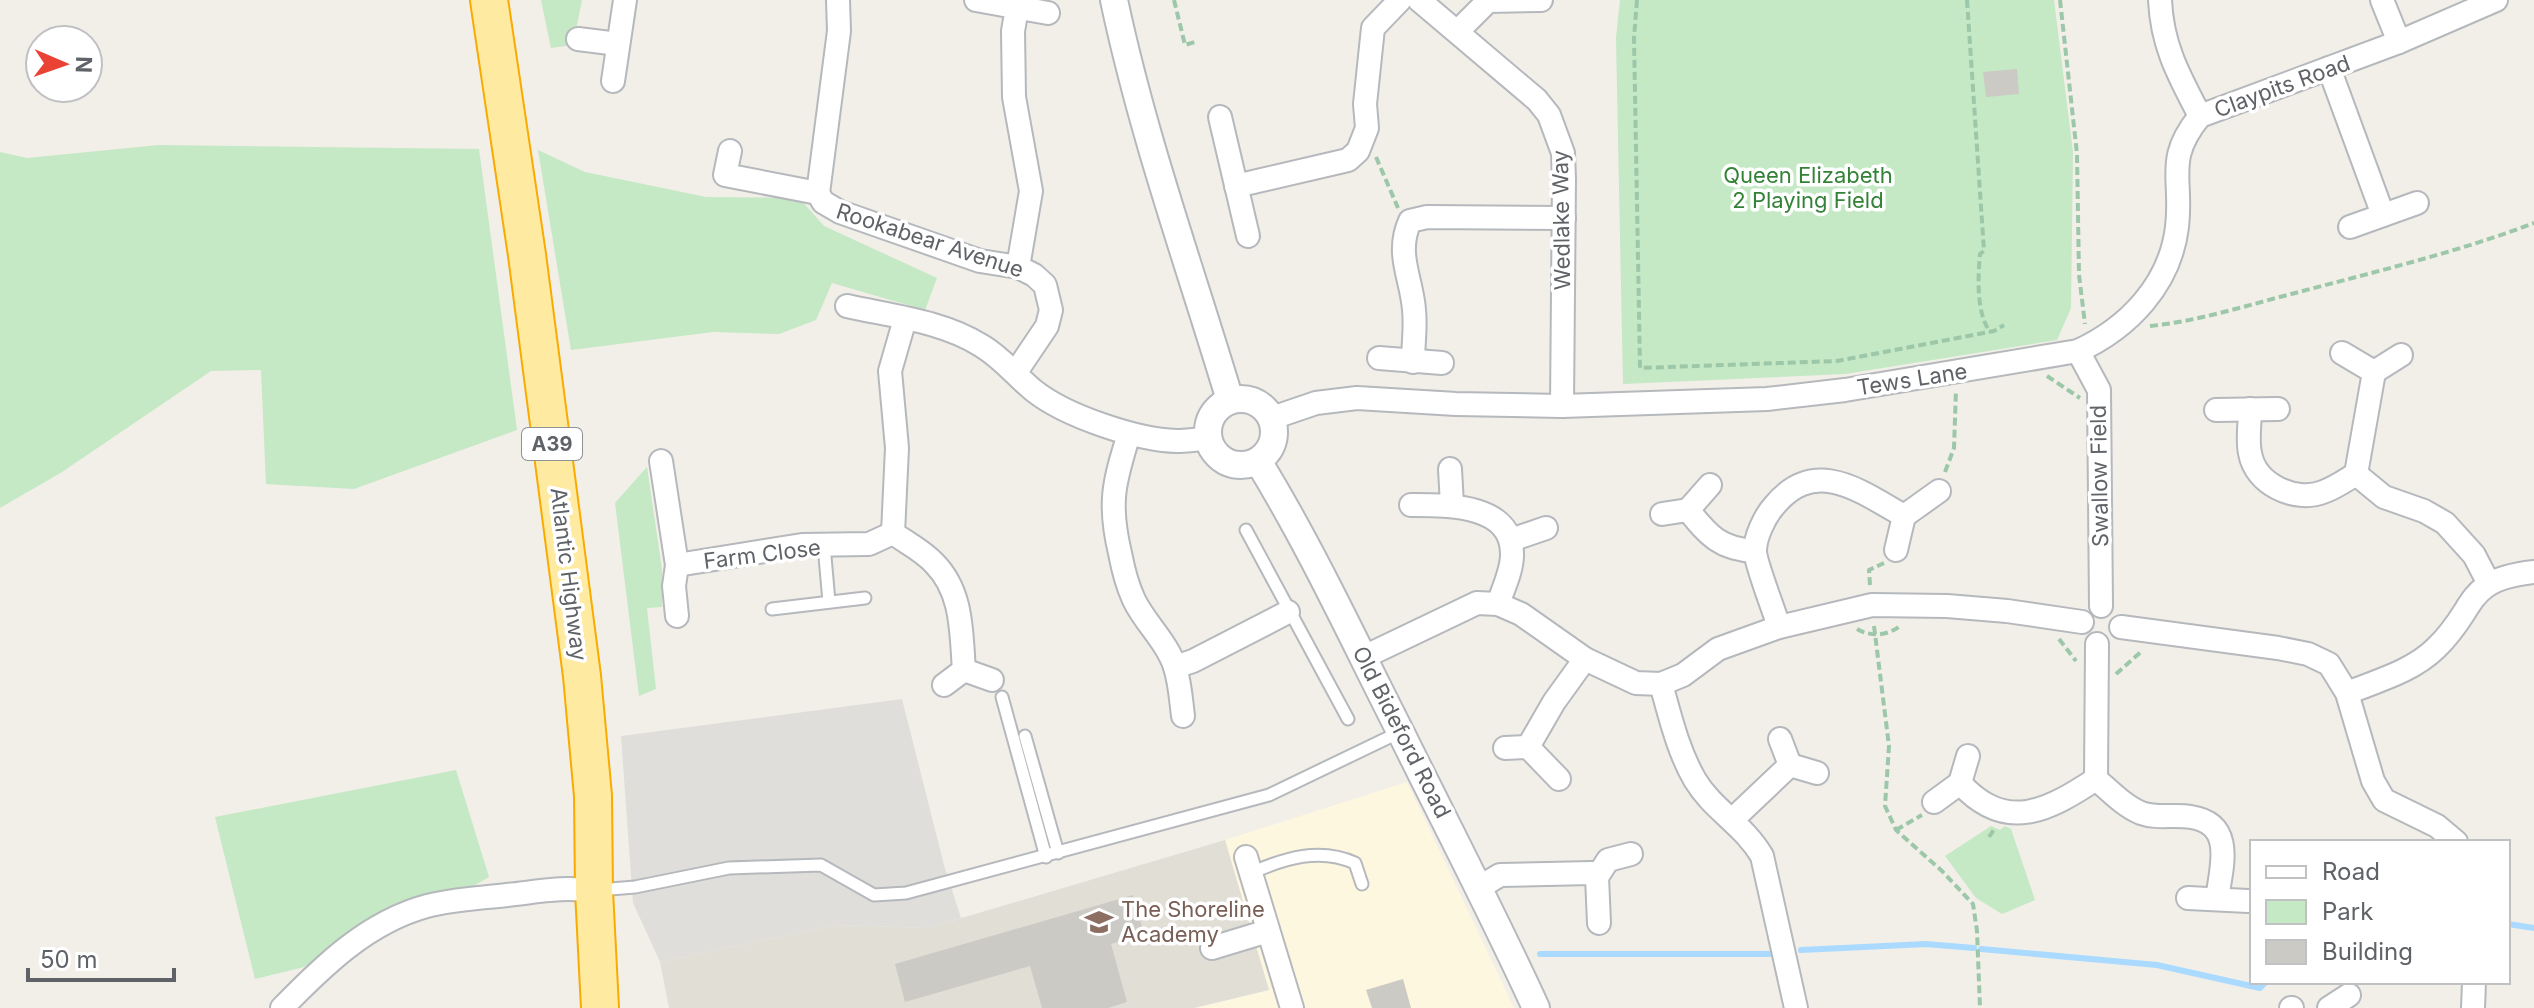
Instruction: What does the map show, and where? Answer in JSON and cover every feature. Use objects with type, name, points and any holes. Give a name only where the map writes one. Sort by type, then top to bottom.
[{"type":"highway","name":"Atlantic Highway","points":[[489,0],[527,255],[582,676],[593,796],[600,1008]]},
{"type":"street","points":[[613,81],[625,0]]},
{"type":"street","name":"Rookabear Avenue","points":[[838,0],[839,31],[818,193],[830,208],[980,261],[1018,267],[1034,275],[1045,285],[1051,310],[1047,326],[1016,372]]},
{"type":"street","points":[[976,0],[1048,13]]},
{"type":"street","points":[[1114,0],[1157,173],[1230,400]]},
{"type":"street","points":[[1236,186],[1348,160],[1358,151],[1367,128],[1365,104],[1373,28],[1400,0]]},
{"type":"street","name":"Wedlake Way","points":[[1419,0],[1537,100],[1549,115],[1563,153],[1562,406]]},
{"type":"street","points":[[1458,31],[1488,1],[1541,0]]},
{"type":"street","points":[[2160,0],[2161,26],[2167,49],[2200,116]]},
{"type":"street","points":[[2382,0],[2399,42]]},
{"type":"street","name":"Claypits Road","points":[[2117,329],[2136,313],[2150,295],[2170,254],[2177,229],[2179,149],[2200,116],[2399,42],[2496,0]]},
{"type":"street","points":[[1017,8],[1013,31],[1014,97],[1031,191],[1018,267]]},
{"type":"street","points":[[578,39],[618,44]]},
{"type":"street","points":[[2329,68],[2383,215]]},
{"type":"street","points":[[1220,117],[1248,236]]},
{"type":"street","points":[[730,151],[725,175],[818,193]]},
{"type":"street","points":[[2350,227],[2417,203]]},
{"type":"street","points":[[1413,362],[1414,309],[1404,270],[1406,230],[1410,221],[1427,217],[1564,218]]},
{"type":"street","points":[[847,306],[941,328],[982,346],[1016,372],[1032,390],[1059,407],[1129,434],[1176,441],[1208,439]]},
{"type":"street","points":[[905,319],[890,371],[897,448],[893,533],[933,561],[952,589],[959,607],[964,670]]},
{"type":"street","name":"Tews Lane","points":[[1272,418],[1316,403],[1357,398],[1562,406],[1767,399],[1845,390],[2025,361],[2084,348],[2117,329]]},
{"type":"street","name":"Swallow Field","points":[[2084,348],[2099,390],[2101,606]]},
{"type":"street","points":[[2342,353],[2374,372]]},
{"type":"street","points":[[2356,474],[2374,372],[2401,355]]},
{"type":"street","points":[[1379,358],[1442,363]]},
{"type":"street","points":[[1244,399],[1257,403],[1272,418],[1272,444],[1258,461],[1247,465],[1233,465],[1214,452],[1208,439],[1213,414],[1230,400],[1244,399]]},
{"type":"street","points":[[2250,409],[2250,455],[2261,477],[2280,490],[2297,495],[2322,493],[2356,474]]},
{"type":"street","points":[[2216,410],[2278,409]]},
{"type":"street","points":[[1129,434],[1117,472],[1112,521],[1126,583],[1175,667],[1183,716]]},
{"type":"street","name":"Farm Close","points":[[661,461],[677,565],[674,586],[677,616]]},
{"type":"street","name":"Old Bideford Road","points":[[1258,461],[1287,508],[1364,657],[1480,887],[1536,1008]]},
{"type":"street","points":[[1450,469],[1452,505]]},
{"type":"street","points":[[2356,474],[2384,497],[2424,511],[2445,523],[2474,555],[2488,582]]},
{"type":"street","points":[[1779,627],[1755,551],[1767,514],[1779,499],[1801,485],[1821,479],[1849,485],[1904,516]]},
{"type":"street","points":[[1662,514],[1688,510],[1710,485]]},
{"type":"street","points":[[1896,550],[1904,516],[1939,491]]},
{"type":"street","points":[[1411,505],[1452,505],[1497,519],[1511,540],[1513,558],[1498,604]]},
{"type":"street","points":[[1688,510],[1705,530],[1731,550],[1755,551]]},
{"type":"street","points":[[1511,540],[1546,528]]},
{"type":"street","name":"Farm Close","points":[[677,565],[802,545],[869,544],[893,533]]},
{"type":"street","points":[[2347,693],[2406,669],[2435,650],[2488,582],[2534,572]]},
{"type":"street","points":[[1364,657],[1477,603],[1498,604],[1521,614],[1585,659],[1636,683],[1661,684],[1683,675],[1718,649],[1779,627],[1872,605],[1947,606],[2082,622]]},
{"type":"street","points":[[2101,606],[2116,613],[2121,627],[2115,640],[2097,644],[2084,635],[2082,622],[2091,608],[2101,606]]},
{"type":"street","points":[[1175,667],[1193,661],[1288,612]]},
{"type":"street","points":[[2121,627],[2308,654],[2329,664],[2347,693],[2373,781],[2384,800],[2437,826],[2454,840]]},
{"type":"street","points":[[2097,644],[2096,779],[2142,814],[2192,817],[2209,823],[2221,837],[2223,853],[2217,899]]},
{"type":"street","points":[[1559,779],[1517,748],[1585,659]]},
{"type":"street","points":[[944,685],[964,670]]},
{"type":"street","points":[[964,670],[997,688]]},
{"type":"street","points":[[1661,684],[1675,733],[1695,780],[1716,806],[1750,836],[1762,856],[1796,1008]]},
{"type":"street","points":[[1780,739],[1790,765]]},
{"type":"street","points":[[1934,802],[1960,783],[1968,756]]},
{"type":"street","points":[[1732,820],[1790,765]]},
{"type":"street","points":[[1790,765],[1817,773]]},
{"type":"street","points":[[1960,783],[1985,806],[2025,812],[2048,808],[2096,779]]},
{"type":"street","points":[[1599,923],[1597,877],[1608,860],[1631,854]]},
{"type":"street","points":[[1249,865],[1292,1008]]},
{"type":"street","points":[[1480,887],[1500,875],[1592,873],[1597,877]]},
{"type":"street","points":[[282,1008],[360,937],[392,918],[429,906],[478,899],[574,888],[594,891]]},
{"type":"street","points":[[2188,898],[2248,901]]},
{"type":"street","points":[[1212,948],[1268,931]]},
{"type":"street","points":[[2473,1008],[2474,984]]},
{"type":"street","points":[[2329,1008],[2349,995]]},
{"type":"lane","points":[[1246,530],[1348,719]]},
{"type":"lane","points":[[824,545],[829,602]]},
{"type":"lane","points":[[772,609],[865,598]]},
{"type":"lane","points":[[997,688],[1052,855]]},
{"type":"lane","points":[[594,891],[635,887],[729,868],[821,865],[874,895],[906,893],[1269,795],[1400,732]]},
{"type":"lane","points":[[1025,736],[1052,855]]},
{"type":"lane","points":[[1249,865],[1295,857],[1344,858],[1355,863],[1362,884]]},
{"type":"path","points":[[1174,0],[1185,45],[1198,41]]},
{"type":"path","points":[[1637,0],[1634,38],[1640,368],[1837,361],[1990,332],[2004,325]]},
{"type":"path","points":[[1967,0],[1984,251],[1980,254],[1979,273],[1983,321],[1990,332]]},
{"type":"path","points":[[2060,0],[2077,154],[2084,348]]},
{"type":"path","points":[[1364,141],[1375,157],[1400,212],[1410,221]]},
{"type":"path","points":[[2117,329],[2157,325],[2254,303],[2397,266],[2534,223]]},
{"type":"path","points":[[2025,361],[2099,410]]},
{"type":"path","points":[[1939,491],[1954,448],[1956,390]]},
{"type":"path","points":[[1849,625],[1865,634],[1875,633],[1897,629],[1908,617]]},
{"type":"path","points":[[2054,630],[2084,674],[2097,677],[2113,676],[2148,647]]},
{"type":"path","points":[[1875,633],[1889,746],[1885,806],[1896,830],[1973,904],[1980,1008]]},
{"type":"path","points":[[1896,830],[1930,811],[1934,802]]},
{"type":"shaded area","points":[[902,699],[944,865],[961,918],[928,928],[836,925],[660,962],[633,903],[621,736]]},
{"type":"shaded area","points":[[1407,782],[1514,1008],[1196,1008],[1269,990],[1225,840]]},
{"type":"shaded area","name":"The Shoreline Academy","points":[[1225,840],[1269,990],[1194,1008],[669,1008],[660,962],[836,925],[928,928]]},
{"type":"green space","points":[[541,0],[582,0],[573,45],[551,48]]},
{"type":"green space","name":"Queen Elizabeth 2 Playing Field","points":[[1620,0],[2054,0],[2073,152],[2071,308],[2057,340],[1845,374],[1623,384],[1616,38]]},
{"type":"green space","points":[[159,145],[479,149],[517,430],[354,489],[266,484],[261,370],[211,371],[62,472],[0,508],[0,152],[27,158]]},
{"type":"green space","points":[[538,150],[585,172],[706,197],[799,198],[824,226],[937,278],[925,310],[832,283],[816,320],[779,334],[713,332],[571,350]]},
{"type":"green space","points":[[647,467],[662,569],[662,607],[647,608],[656,689],[639,696],[615,503]]},
{"type":"green space","points":[[456,770],[489,877],[353,955],[255,979],[215,817]]},
{"type":"green space","points":[[1991,826],[2000,830],[2005,826],[2011,829],[2035,900],[2002,914],[1976,898],[1945,856]]},
{"type":"building","points":[[2017,69],[2019,94],[1986,97],[1983,72]]},
{"type":"building","points":[[1133,895],[1144,934],[1111,944],[1127,1002],[1108,1008],[1042,1008],[1030,966],[905,1002],[895,964]]},
{"type":"building","points":[[1403,979],[1411,1008],[1372,1008],[1366,990]]},
{"type":"waterway","points":[[2510,924],[2534,928]]},
{"type":"waterway","points":[[1801,950],[1926,944],[1974,948]]},
{"type":"waterway","points":[[1981,949],[2157,965],[2260,988],[2264,984]]},
{"type":"waterway","points":[[1540,954],[1773,954]]},
{"type":"place","name":"The Shoreline Academy","points":[[1099,922]]}]
